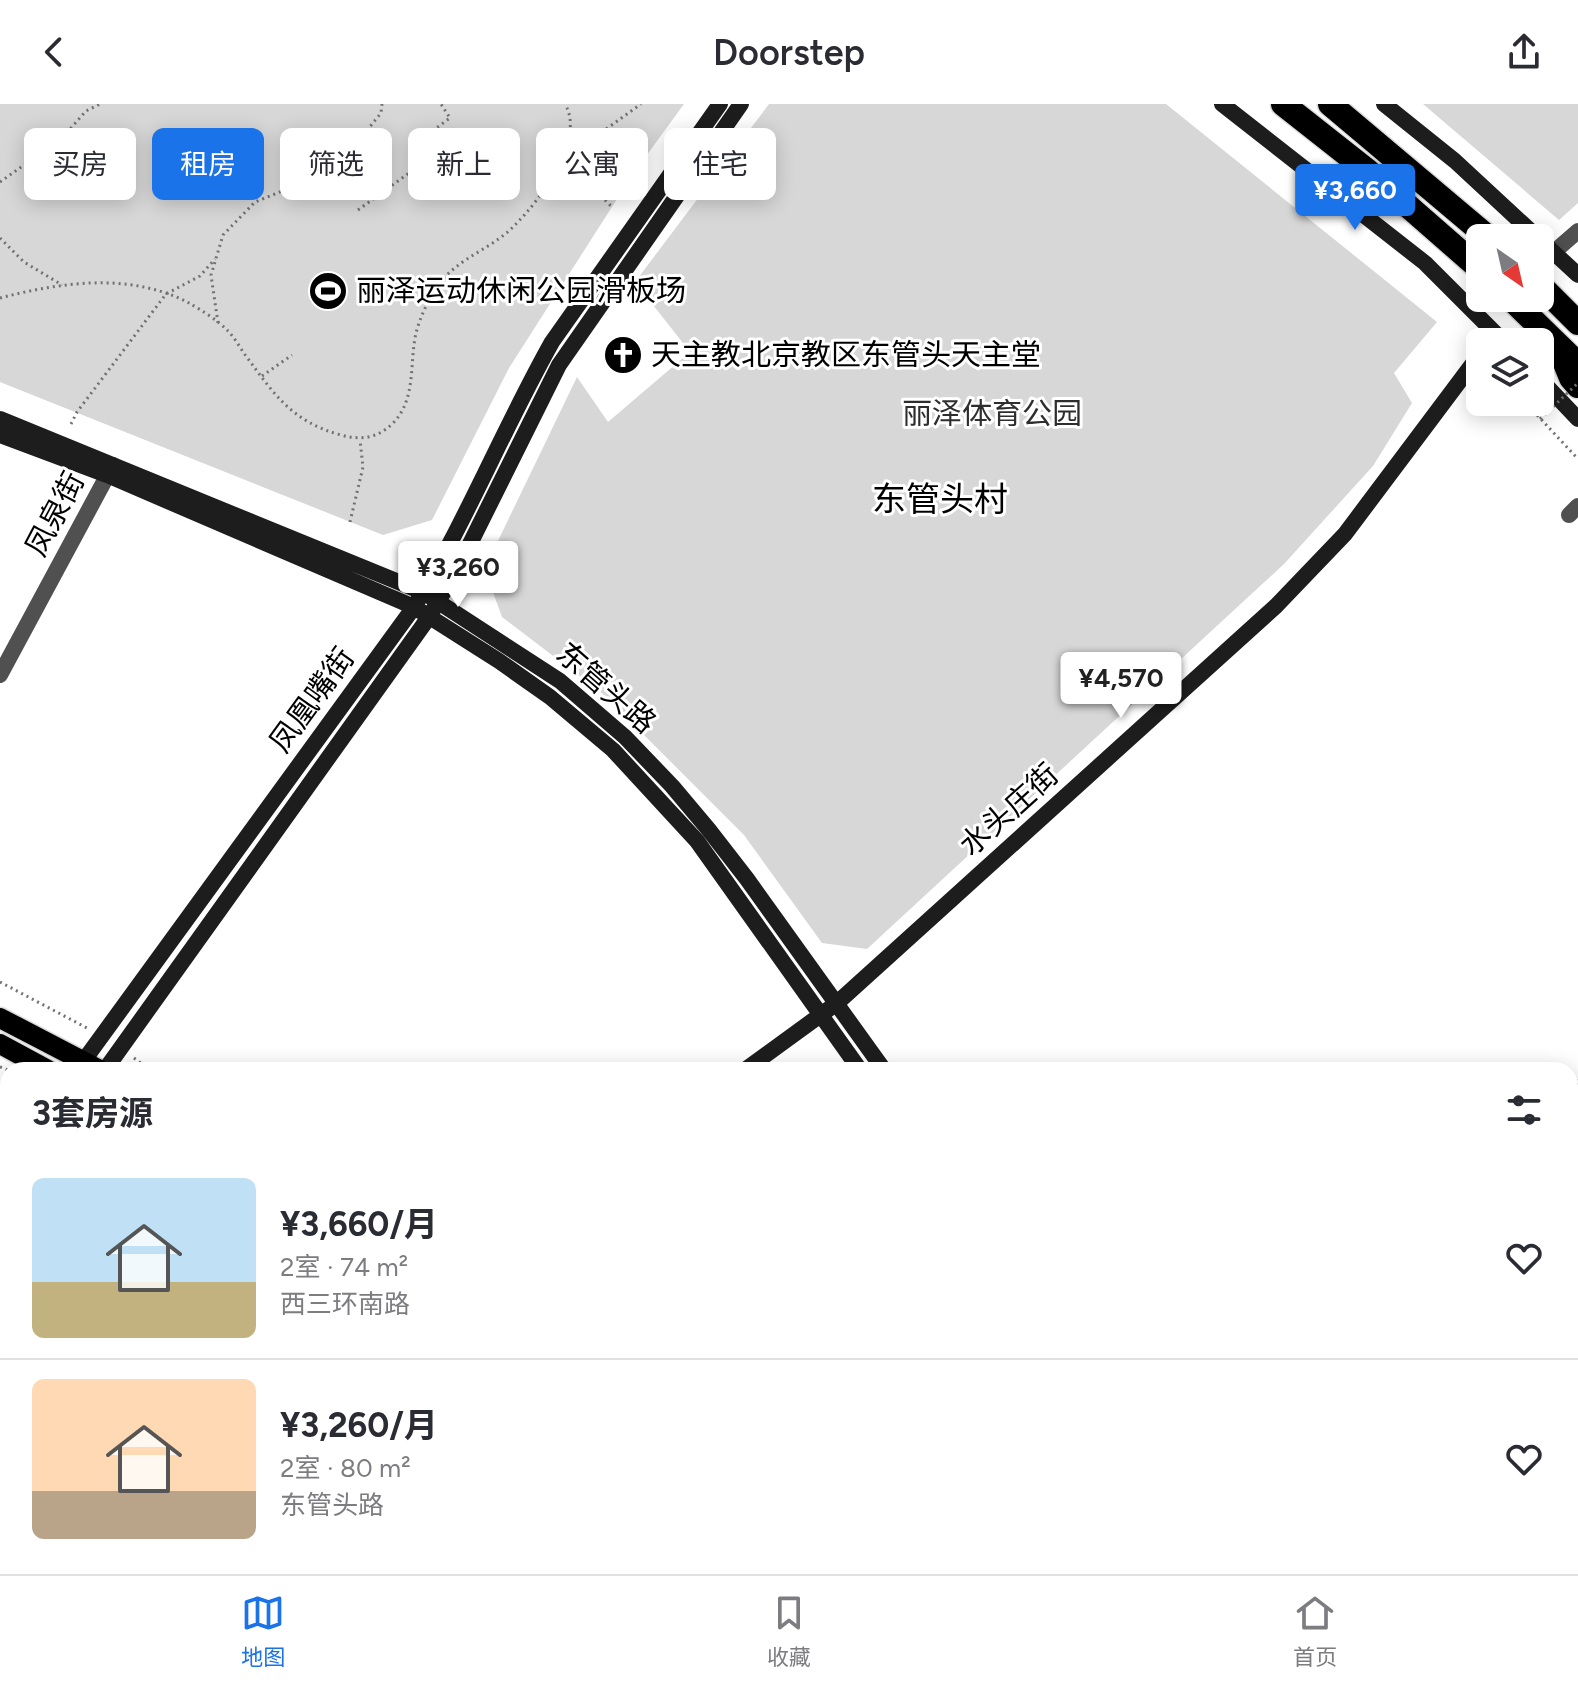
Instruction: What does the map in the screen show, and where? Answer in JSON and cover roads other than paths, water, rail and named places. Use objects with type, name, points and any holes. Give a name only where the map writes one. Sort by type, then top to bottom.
[{"type":"highway","points":[[1283,104],[1368,171],[1466,257]]},
{"type":"highway","points":[[1330,104],[1472,224]]},
{"type":"highway","points":[[1554,298],[1574,317]]},
{"type":"highway","points":[[1525,312],[1578,364]]},
{"type":"highway","points":[[1556,341],[1571,378],[1578,384]]},
{"type":"main road","points":[[0,1018],[80,1062]]},
{"type":"main road","points":[[0,1044],[33,1062]]},
{"type":"street","name":"凤凰嘴街","points":[[93,1062],[101,1035],[414,607],[444,556],[552,342],[720,104]]},
{"type":"street","name":"凤凰嘴街","points":[[100,1062],[120,1048],[429,617],[559,365],[741,104]]},
{"type":"street","points":[[1222,104],[1425,263],[1486,328]]},
{"type":"street","points":[[1384,104],[1455,161],[1578,275]]},
{"type":"street","points":[[1555,251],[1578,231]]},
{"type":"street","name":"水头庄街","points":[[756,1062],[837,1003],[1276,606],[1345,534],[1466,373]]},
{"type":"street","points":[[1554,394],[1578,419]]},
{"type":"street","name":"东管头路","points":[[0,419],[414,607],[550,697],[613,750],[697,841],[854,1062]]},
{"type":"street","name":"东管头路","points":[[0,435],[110,469],[423,592],[532,660],[625,737],[672,786],[719,842],[878,1062]]},
{"type":"street","name":"凤泉街","points":[[0,675],[110,469]]},
{"type":"place","name":"丽泽运动休闲公园滑板场","points":[[328,291]]},
{"type":"place","name":"天主教北京教区东管头天主堂","points":[[623,355]]},
{"type":"district","name":"东管头村","points":[[940,499]]},
{"type":"park label","name":"丽泽体育公园","points":[[992,414]]}]
